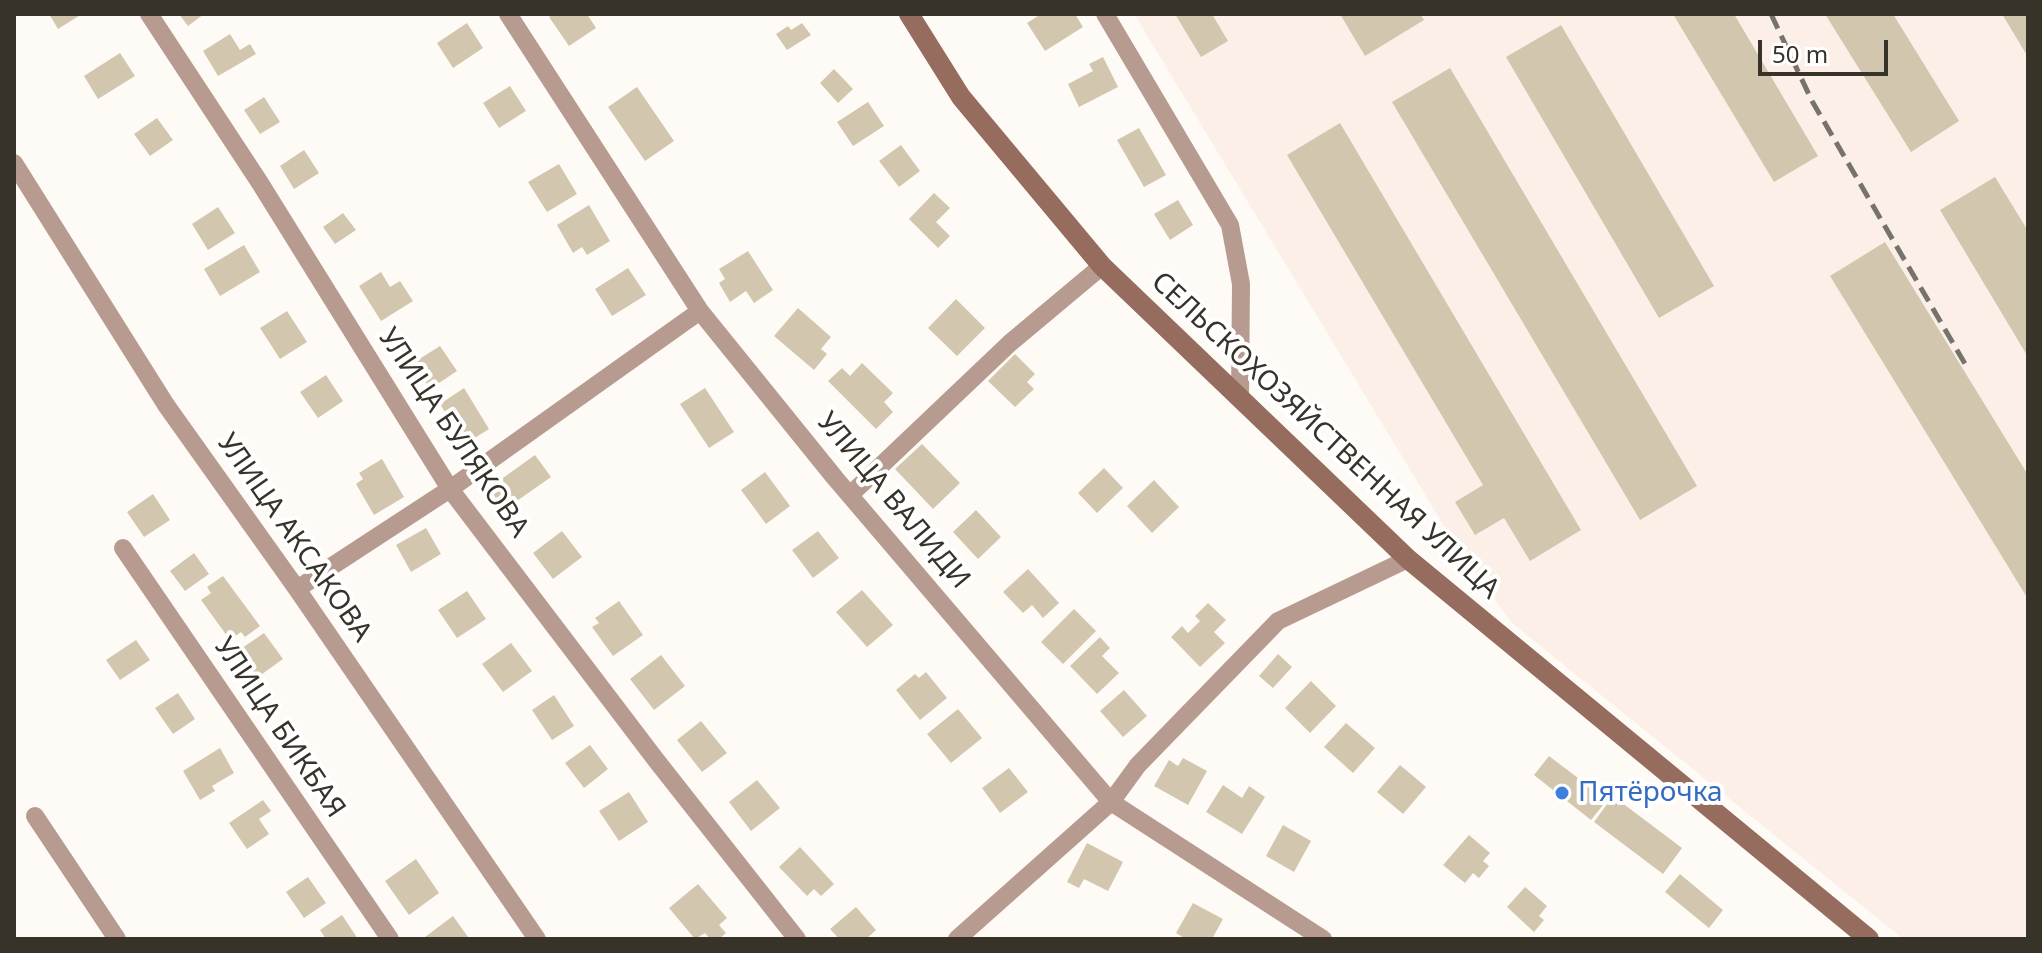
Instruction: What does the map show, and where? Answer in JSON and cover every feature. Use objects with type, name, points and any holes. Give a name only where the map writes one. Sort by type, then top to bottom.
[{"type":"main road","name":"СЕЛЬСКОХОЗЯЙСТВЕННАЯ УЛИЦА","points":[[909,14],[961,97],[1102,266],[1408,559],[1856,935]]},
{"type":"street","name":"УЛИЦА БУЛЯКОВА","points":[[149,14],[260,183],[450,489],[797,939]]},
{"type":"street","name":"УЛИЦА ВАЛИДИ","points":[[508,14],[700,311],[850,495],[1111,802],[1323,939]]},
{"type":"street","points":[[1105,14],[1230,225],[1241,284],[1240,397]]},
{"type":"street","name":"УЛИЦА АКСАКОВА","points":[[14,163],[166,405],[297,589],[537,939]]},
{"type":"street","points":[[850,495],[1010,343],[1102,266]]},
{"type":"street","points":[[297,589],[450,489],[700,311]]},
{"type":"street","name":"УЛИЦА БИКБАЯ","points":[[123,548],[390,939]]},
{"type":"street","points":[[957,939],[1111,802],[1138,765],[1278,621],[1408,559]]},
{"type":"street","points":[[35,816],[117,939]]},
{"type":"shaded area","points":[[1134,14],[2028,14],[2028,939],[1903,939],[1512,623],[1458,549]]},
{"type":"building","points":[[49,14],[82,14],[58,29]]},
{"type":"building","points":[[179,14],[204,14],[188,26]]},
{"type":"building","points":[[554,14],[587,14],[596,28],[569,46],[549,17]]},
{"type":"building","points":[[1041,14],[1075,14],[1083,27],[1045,51],[1027,23]]},
{"type":"building","points":[[1175,14],[1212,14],[1228,41],[1201,57]]},
{"type":"building","points":[[1340,14],[1420,14],[1424,20],[1365,56]]},
{"type":"building","points":[[1673,14],[1734,14],[1818,156],[1774,182]]},
{"type":"building","points":[[1825,14],[1893,14],[1959,121],[1911,152]]},
{"type":"building","points":[[2002,14],[2028,14],[2028,57]]},
{"type":"building","points":[[467,23],[483,48],[453,68],[437,43]]},
{"type":"building","points":[[802,23],[811,35],[787,50],[776,34],[788,26],[791,30]]},
{"type":"building","points":[[1561,25],[1714,286],[1659,318],[1506,57]]},
{"type":"building","points":[[230,34],[240,50],[250,44],[256,54],[218,76],[203,51]]},
{"type":"building","points":[[120,53],[135,76],[98,99],[84,76]]},
{"type":"building","points":[[1103,57],[1118,87],[1079,107],[1068,84],[1093,71],[1089,64]]},
{"type":"building","points":[[1450,68],[1697,486],[1640,520],[1392,102]]},
{"type":"building","points":[[834,69],[853,89],[838,103],[820,83]]},
{"type":"building","points":[[510,86],[526,111],[499,128],[483,103]]},
{"type":"building","points":[[637,87],[674,141],[645,161],[608,107]]},
{"type":"building","points":[[264,97],[280,122],[260,134],[244,110]]},
{"type":"building","points":[[868,102],[884,126],[853,146],[837,122]]},
{"type":"building","points":[[157,118],[173,140],[150,156],[134,134]]},
{"type":"building","points":[[1340,123],[1581,530],[1530,561],[1504,518],[1475,535],[1455,502],[1483,485],[1287,155]]},
{"type":"building","points":[[1139,128],[1166,175],[1144,187],[1117,140]]},
{"type":"building","points":[[901,145],[920,171],[899,187],[879,161]]},
{"type":"building","points":[[304,150],[319,173],[294,189],[280,166]]},
{"type":"building","points":[[559,164],[577,194],[547,212],[528,182]]},
{"type":"building","points":[[1995,177],[2028,231],[2028,357],[1940,210]]},
{"type":"building","points":[[934,193],[950,208],[936,222],[950,236],[938,248],[909,219]]},
{"type":"building","points":[[1178,200],[1193,225],[1170,240],[1154,214]]},
{"type":"building","points":[[589,205],[610,241],[587,255],[582,247],[573,253],[557,225]]},
{"type":"building","points":[[218,207],[235,233],[208,250],[192,224]]},
{"type":"building","points":[[343,213],[356,230],[335,244],[323,227]]},
{"type":"building","points":[[1885,242],[2028,475],[2028,599],[1830,276]]},
{"type":"building","points":[[244,245],[260,272],[220,296],[204,269]]},
{"type":"building","points":[[748,251],[773,290],[754,303],[746,291],[730,302],[719,283],[725,279],[719,269]]},
{"type":"building","points":[[628,268],[646,295],[612,316],[595,289]]},
{"type":"building","points":[[381,272],[390,287],[400,281],[413,301],[381,321],[359,286]]},
{"type":"building","points":[[956,299],[985,328],[957,356],[928,328]]},
{"type":"building","points":[[798,308],[831,337],[821,349],[827,354],[814,370],[774,336]]},
{"type":"building","points":[[287,311],[307,342],[280,359],[260,328]]},
{"type":"building","points":[[440,346],[457,371],[430,389],[413,363]]},
{"type":"building","points":[[1015,354],[1035,374],[1027,382],[1034,389],[1015,407],[988,381]]},
{"type":"building","points":[[862,363],[893,393],[884,402],[893,412],[876,429],[828,381],[842,368],[850,376]]},
{"type":"building","points":[[326,375],[343,401],[318,418],[300,392]]},
{"type":"building","points":[[464,388],[489,429],[465,444],[440,404]]},
{"type":"building","points":[[705,388],[734,432],[709,448],[680,404]]},
{"type":"building","points":[[922,444],[960,483],[933,509],[895,469]]},
{"type":"building","points":[[535,455],[551,477],[504,510],[489,488]]},
{"type":"building","points":[[382,459],[404,497],[374,515],[356,484],[363,479],[359,473]]},
{"type":"building","points":[[1104,468],[1123,488],[1097,513],[1078,493]]},
{"type":"building","points":[[765,472],[790,506],[766,524],[741,490]]},
{"type":"building","points":[[1154,480],[1179,507],[1152,533],[1127,506]]},
{"type":"building","points":[[153,494],[170,520],[144,537],[127,512]]},
{"type":"building","points":[[976,510],[1001,537],[978,559],[953,532]]},
{"type":"building","points":[[426,528],[441,554],[411,572],[396,545]]},
{"type":"building","points":[[562,531],[582,557],[553,579],[533,553]]},
{"type":"building","points":[[818,531],[839,558],[813,578],[792,550]]},
{"type":"building","points":[[194,553],[209,574],[185,591],[170,571]]},
{"type":"building","points":[[1028,569],[1059,603],[1043,618],[1032,605],[1023,613],[1003,592]]},
{"type":"building","points":[[223,576],[260,626],[245,637],[241,632],[230,640],[201,600],[211,593],[207,587]]},
{"type":"building","points":[[862,590],[893,625],[867,647],[836,612]]},
{"type":"building","points":[[467,591],[486,619],[457,638],[438,610]]},
{"type":"building","points":[[619,601],[643,635],[613,656],[592,627],[599,623],[595,618]]},
{"type":"building","points":[[1208,603],[1226,620],[1214,632],[1225,643],[1200,667],[1171,637],[1182,626],[1188,633],[1200,621],[1195,616]]},
{"type":"building","points":[[1074,609],[1096,631],[1063,664],[1041,642]]},
{"type":"building","points":[[264,633],[283,659],[251,682],[232,655]]},
{"type":"building","points":[[1100,637],[1110,648],[1102,656],[1119,673],[1097,694],[1070,666]]},
{"type":"building","points":[[136,640],[150,660],[120,680],[106,660]]},
{"type":"building","points":[[511,643],[532,671],[503,692],[482,664]]},
{"type":"building","points":[[1278,654],[1292,667],[1273,688],[1259,676]]},
{"type":"building","points":[[661,655],[685,686],[654,710],[630,679]]},
{"type":"building","points":[[926,672],[947,698],[920,720],[896,690],[915,674],[919,678]]},
{"type":"building","points":[[1311,681],[1336,706],[1310,733],[1285,708]]},
{"type":"building","points":[[1124,690],[1147,716],[1123,737],[1100,711]]},
{"type":"building","points":[[178,693],[195,719],[173,734],[155,708]]},
{"type":"building","points":[[554,695],[574,726],[552,740],[532,710]]},
{"type":"building","points":[[958,709],[982,738],[951,763],[927,734]]},
{"type":"building","points":[[701,721],[727,753],[702,772],[677,740]]},
{"type":"building","points":[[1346,723],[1375,748],[1353,773],[1324,747]]},
{"type":"building","points":[[590,745],[608,769],[584,788],[565,763]]},
{"type":"building","points":[[220,748],[234,773],[212,786],[215,791],[200,800],[183,771]]},
{"type":"building","points":[[1549,756],[1607,800],[1591,820],[1534,775]]},
{"type":"building","points":[[1183,758],[1207,771],[1188,805],[1154,786],[1169,760],[1178,766]]},
{"type":"building","points":[[1400,765],[1426,787],[1403,814],[1377,792]]},
{"type":"building","points":[[1009,768],[1028,792],[1000,813],[982,788]]},
{"type":"building","points":[[757,780],[780,808],[751,831],[729,802]]},
{"type":"building","points":[[1223,785],[1242,798],[1249,786],[1265,797],[1242,834],[1206,812]]},
{"type":"building","points":[[629,792],[648,822],[619,841],[599,811]]},
{"type":"building","points":[[1613,796],[1682,848],[1663,874],[1594,822]]},
{"type":"building","points":[[263,800],[271,811],[259,819],[269,834],[247,849],[229,823]]},
{"type":"building","points":[[1283,825],[1311,841],[1294,872],[1266,856]]},
{"type":"building","points":[[1469,835],[1490,853],[1483,861],[1489,866],[1479,878],[1473,873],[1465,883],[1443,865]]},
{"type":"building","points":[[1087,843],[1123,862],[1108,891],[1084,879],[1079,888],[1067,882]]},
{"type":"building","points":[[800,847],[834,884],[821,896],[814,889],[807,896],[779,867]]},
{"type":"building","points":[[416,859],[439,893],[409,915],[385,881]]},
{"type":"building","points":[[1680,874],[1723,910],[1709,928],[1665,892]]},
{"type":"building","points":[[308,877],[326,903],[304,918],[286,892]]},
{"type":"building","points":[[698,884],[727,918],[719,925],[726,933],[719,939],[710,939],[705,933],[695,939],[669,908]]},
{"type":"building","points":[[1525,887],[1547,906],[1539,916],[1544,920],[1534,932],[1507,907]]},
{"type":"building","points":[[1193,903],[1223,919],[1212,939],[1186,939],[1176,933]]},
{"type":"building","points":[[856,907],[876,930],[866,939],[839,939],[830,929]]},
{"type":"building","points":[[342,915],[358,939],[326,939],[320,930]]},
{"type":"building","points":[[453,916],[468,937],[425,937]]},
{"type":"railway","points":[[1771,14],[1812,101],[1968,369]]},
{"type":"place","name":"Пятёрочка","points":[[1562,793]]}]
